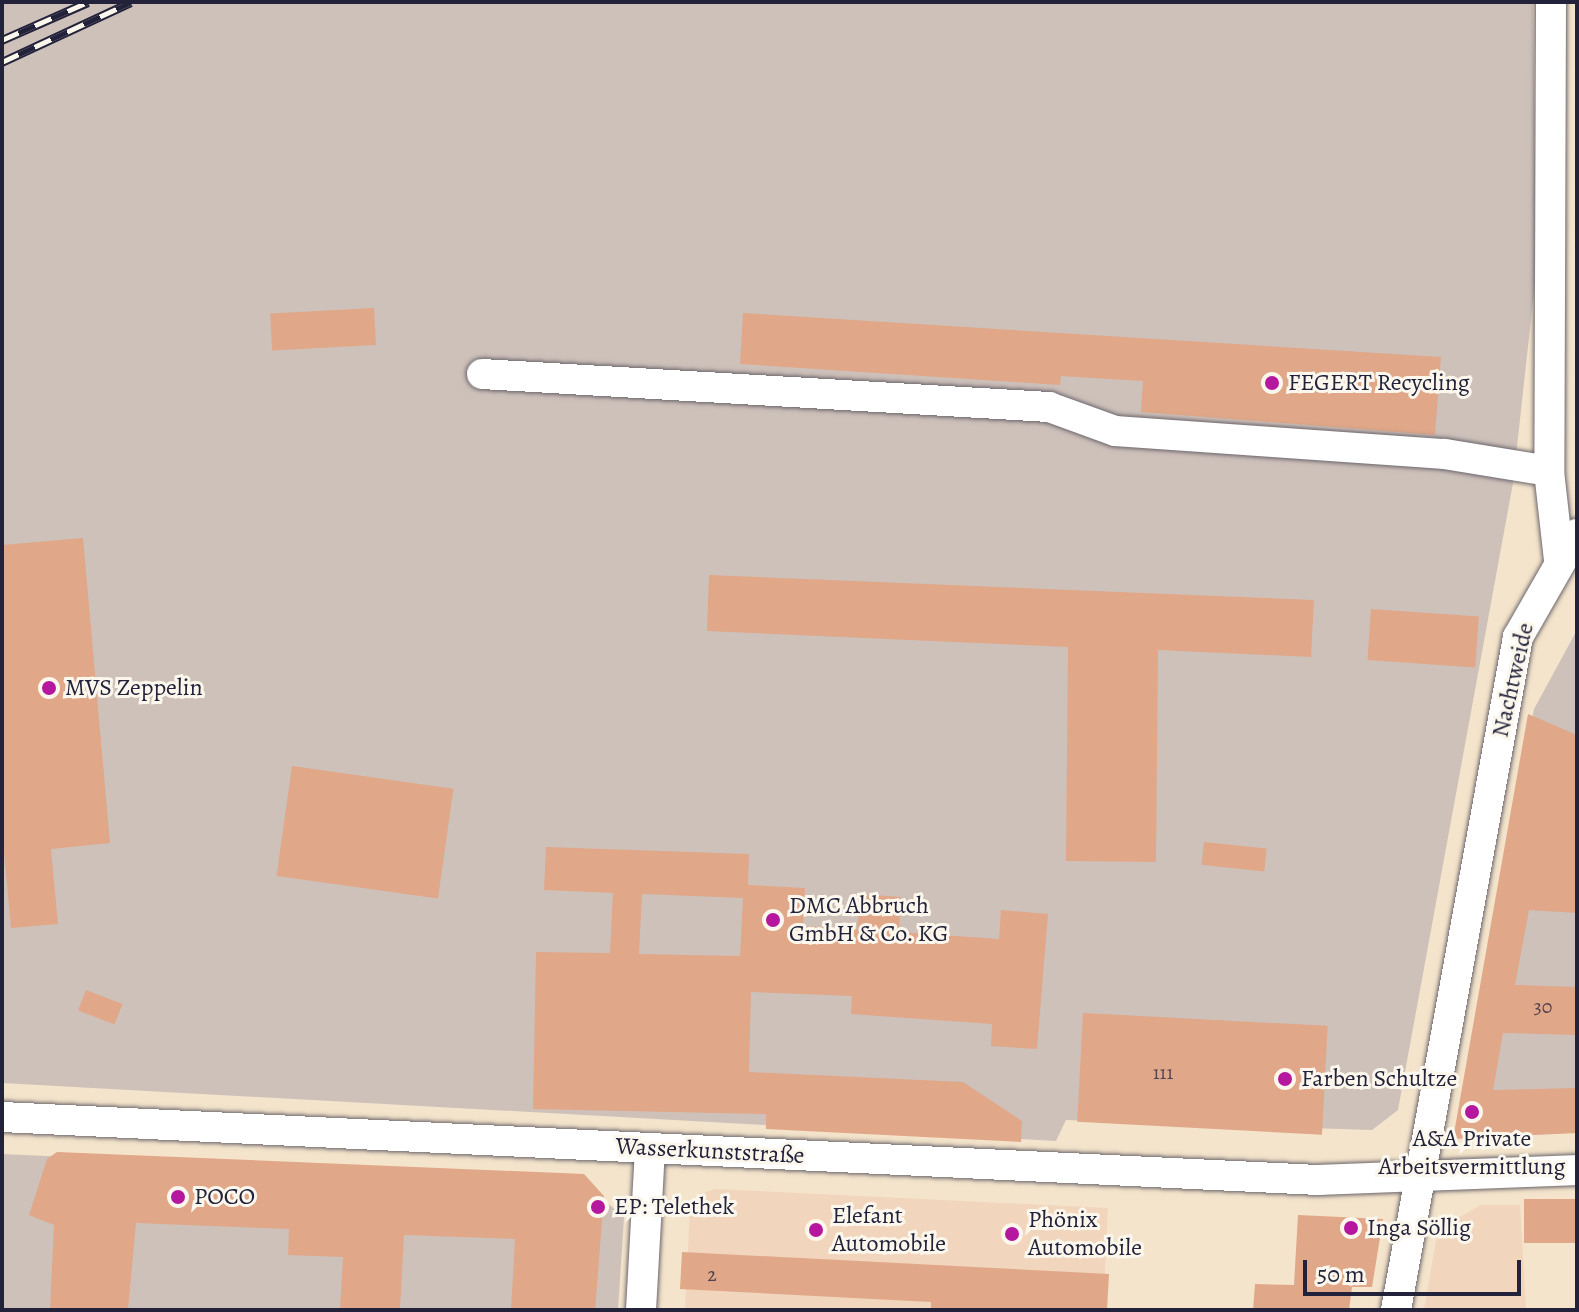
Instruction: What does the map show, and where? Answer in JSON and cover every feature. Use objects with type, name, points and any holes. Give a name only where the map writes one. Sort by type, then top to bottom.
[{"type":"street","points":[[1551,2],[1563,307],[1549,471],[1559,560]]},
{"type":"street","points":[[482,374],[1049,407],[1115,431],[1445,454],[1549,471]]},
{"type":"street","name":"Nachtweide","points":[[1396,1310],[1518,637],[1559,560],[1577,534]]},
{"type":"street","name":"Wasserkunststraße","points":[[2,1117],[1319,1180],[1577,1170]]},
{"type":"street","points":[[641,1310],[650,1148]]},
{"type":"shaded area","points":[[2,2],[1533,2],[1536,274],[1513,483],[1398,1110],[1372,1130],[1066,1120],[1056,1141],[2,1083]]},
{"type":"shaded area","points":[[1577,630],[1577,1131],[1455,1137],[1534,709]]},
{"type":"shaded area","points":[[2,1154],[580,1180],[624,1217],[618,1310],[2,1310]]},
{"type":"shaded area","points":[[716,1189],[1108,1208],[1103,1310],[685,1310],[690,1209],[699,1194]]},
{"type":"shaded area","points":[[1481,1205],[1520,1205],[1526,1310],[1424,1310],[1438,1229]]},
{"type":"building","points":[[374,308],[376,345],[272,350],[270,313]]},
{"type":"building","points":[[743,313],[1441,357],[1435,435],[1141,412],[1143,381],[1061,376],[1060,385],[740,364]]},
{"type":"building","name":"MVS Zeppelin","points":[[83,538],[110,843],[51,849],[58,924],[11,928],[2,830],[2,545]]},
{"type":"building","points":[[709,575],[1314,600],[1311,657],[1158,650],[1156,862],[1066,861],[1068,647],[707,631]]},
{"type":"building","points":[[1371,609],[1479,617],[1475,667],[1367,660]]},
{"type":"building","points":[[1528,714],[1577,735],[1577,913],[1529,910],[1515,985],[1577,987],[1577,1035],[1503,1033],[1493,1090],[1577,1088],[1577,1133],[1453,1139]]},
{"type":"building","points":[[292,766],[453,789],[438,899],[277,876]]},
{"type":"building","points":[[1204,842],[1267,849],[1264,871],[1202,865]]},
{"type":"building","points":[[546,847],[749,854],[748,885],[805,888],[803,926],[857,929],[860,894],[901,897],[899,932],[999,939],[1001,910],[1048,914],[1037,1049],[991,1046],[992,1024],[851,1014],[852,996],[751,992],[749,1072],[963,1082],[1022,1121],[1021,1142],[766,1129],[766,1114],[533,1109],[536,952],[610,953],[613,893],[544,890]],"holes":[[[642,894],[743,898],[740,956],[639,954]]]},
{"type":"building","points":[[86,990],[122,1004],[115,1025],[78,1011]]},
{"type":"building","points":[[1083,1013],[1328,1026],[1322,1135],[1077,1122]]},
{"type":"building","points":[[57,1152],[584,1174],[604,1196],[595,1310],[511,1310],[515,1239],[404,1235],[400,1310],[340,1310],[343,1257],[288,1255],[289,1229],[136,1223],[128,1310],[50,1310],[54,1225],[29,1215],[47,1159]]},
{"type":"building","points":[[1524,1199],[1577,1199],[1577,1243],[1524,1243]]},
{"type":"building","points":[[1298,1215],[1383,1219],[1372,1287],[1352,1287],[1349,1310],[1253,1310],[1255,1284],[1294,1285]]},
{"type":"building","points":[[682,1252],[1109,1274],[1107,1310],[931,1310],[931,1302],[680,1289]]},
{"type":"railway","points":[[2,40],[88,2]]},
{"type":"railway","points":[[2,62],[131,2]]},
{"type":"place","name":"FEGERT Recycling","points":[[1272,383]]},
{"type":"place","name":"MVS Zeppelin","points":[[49,688]]},
{"type":"place","name":"DMC Abbruch GmbH & Co. KG","points":[[773,920]]},
{"type":"place","name":"Farben Schultze","points":[[1285,1079]]},
{"type":"place","name":"A&A Private Arbeitsvermittlung","points":[[1472,1112]]},
{"type":"place","name":"POCO","points":[[178,1197]]},
{"type":"place","name":"EP: Telethek","points":[[598,1207]]},
{"type":"place","name":"Inga Söllig","points":[[1351,1228]]},
{"type":"place","name":"Elefant Automobile","points":[[816,1230]]},
{"type":"place","name":"Phönix Automobile","points":[[1012,1234]]}]
